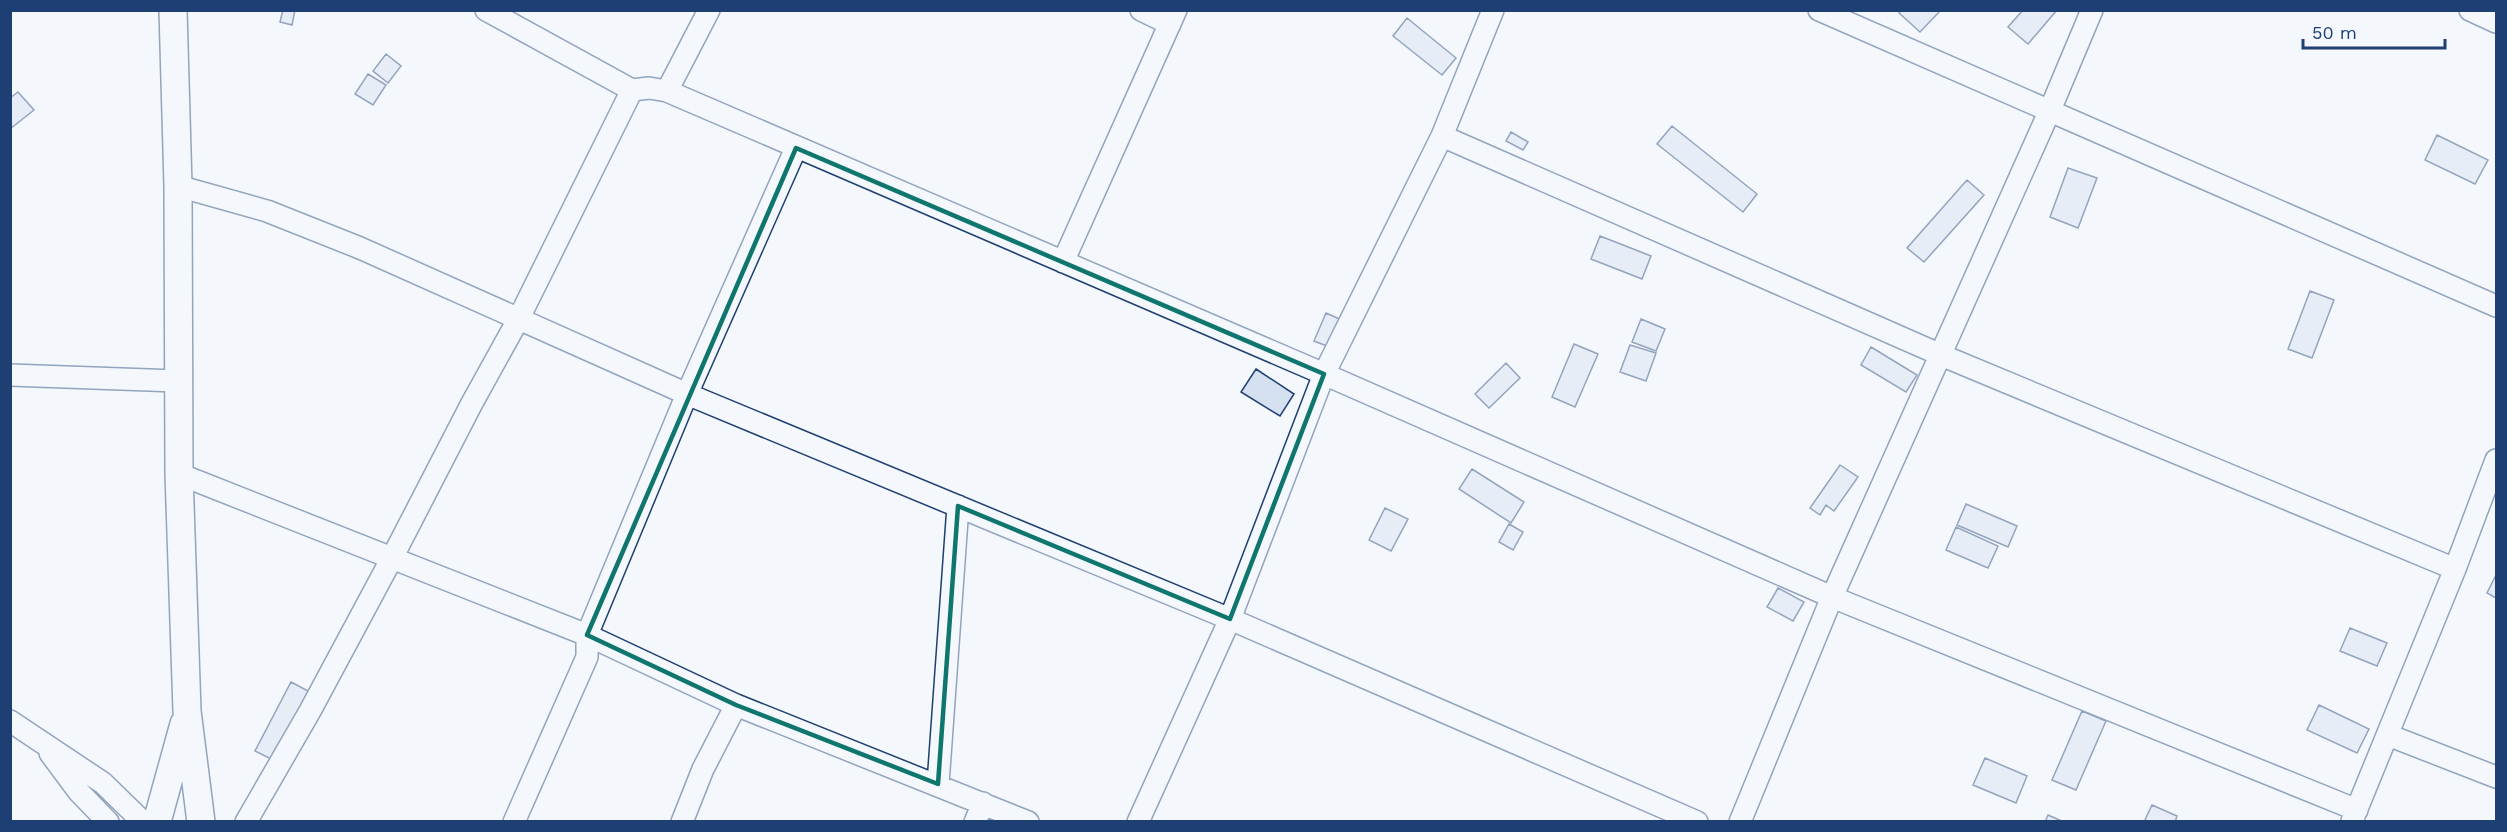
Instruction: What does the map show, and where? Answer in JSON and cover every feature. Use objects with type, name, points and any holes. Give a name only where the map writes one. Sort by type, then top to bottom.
[{"type":"main road","points":[[173,10],[178,186],[178,474],[187,711],[201,822]]},
{"type":"main road","points":[[187,711],[150,820],[181,818],[193,822]]},
{"type":"street","points":[[486,10],[632,90],[649,88],[668,91],[1324,374],[1832,597],[2355,816],[2455,569],[2496,460]]},
{"type":"street","points":[[668,91],[709,10]]},
{"type":"street","points":[[1063,262],[1173,17],[1141,10]]},
{"type":"street","points":[[1138,822],[1230,619],[1324,374],[1442,136],[1493,10]]},
{"type":"street","points":[[1819,10],[2496,306]]},
{"type":"street","points":[[1740,822],[1832,597],[2050,110],[2092,10]]},
{"type":"street","points":[[2470,10],[2496,22]]},
{"type":"street","points":[[246,822],[310,711],[519,318],[632,90]]},
{"type":"street","points":[[1442,136],[1941,355],[2455,569]]},
{"type":"street","points":[[514,822],[587,657],[587,634],[687,394],[796,147]]},
{"type":"street","points":[[178,186],[267,211],[360,248],[687,394],[1230,619],[1697,822]]},
{"type":"street","points":[[10,375],[177,381]]},
{"type":"street","points":[[178,474],[587,634],[736,705],[938,784],[979,812],[1028,822]]},
{"type":"street","points":[[938,784],[958,507]]},
{"type":"street","points":[[682,822],[703,769],[736,705]]},
{"type":"street","points":[[10,721],[39,738],[103,783],[150,820]]},
{"type":"street","points":[[2388,735],[2496,777]]},
{"type":"street","points":[[39,738],[79,792],[108,822]]},
{"type":"highlighted area","points":[[796,148],[1324,374],[1230,619],[958,506],[938,784],[736,705],[587,635]]},
{"type":"building","points":[[283,10],[295,10],[292,25],[280,22]]},
{"type":"building","points":[[1901,10],[1941,10],[1920,32],[1899,13]]},
{"type":"building","points":[[2023,10],[2057,10],[2028,44],[2008,27]]},
{"type":"building","points":[[1407,18],[1456,58],[1442,75],[1393,36]]},
{"type":"building","points":[[386,54],[401,66],[388,83],[373,71]]},
{"type":"building","points":[[368,74],[386,85],[373,105],[355,94]]},
{"type":"building","points":[[18,92],[34,110],[10,129],[10,98]]},
{"type":"building","points":[[1672,126],[1757,194],[1743,212],[1657,144]]},
{"type":"building","points":[[1511,132],[1528,142],[1523,150],[1506,141]]},
{"type":"building","points":[[2437,135],[2488,160],[2475,184],[2425,160]]},
{"type":"building","points":[[2068,168],[2097,178],[2078,228],[2050,217]]},
{"type":"building","points":[[1967,180],[1984,195],[1924,262],[1907,248]]},
{"type":"building","points":[[1600,236],[1651,256],[1642,279],[1591,259]]},
{"type":"building","points":[[2310,291],[2334,300],[2312,358],[2288,349]]},
{"type":"building","points":[[1326,313],[1344,321],[1332,348],[1314,341]]},
{"type":"building","points":[[1641,319],[1665,329],[1656,351],[1632,342]]},
{"type":"building","points":[[1574,344],[1598,354],[1575,407],[1552,397]]},
{"type":"building","points":[[1630,345],[1656,353],[1646,381],[1620,372]]},
{"type":"building","points":[[1871,347],[1917,375],[1906,392],[1861,365]]},
{"type":"building","points":[[1506,363],[1520,378],[1489,408],[1475,394]]},
{"type":"building","points":[[1256,369],[1294,394],[1280,416],[1241,392]]},
{"type":"building","points":[[1840,465],[1858,477],[1834,511],[1826,505],[1820,515],[1810,508]]},
{"type":"building","points":[[1472,469],[1524,502],[1511,523],[1459,489]]},
{"type":"building","points":[[1966,504],[2017,526],[2008,547],[1957,525]]},
{"type":"building","points":[[1385,508],[1408,519],[1391,551],[1369,540]]},
{"type":"building","points":[[1509,524],[1523,532],[1513,550],[1499,542]]},
{"type":"building","points":[[1956,527],[1998,546],[1988,568],[1946,550]]},
{"type":"building","points":[[2496,575],[2496,598],[2487,593]]},
{"type":"building","points":[[1778,588],[1804,602],[1793,621],[1767,607]]},
{"type":"building","points":[[2350,628],[2387,643],[2377,666],[2340,651]]},
{"type":"building","points":[[291,682],[310,692],[275,761],[255,751]]},
{"type":"building","points":[[2319,705],[2369,729],[2357,753],[2307,730]]},
{"type":"building","points":[[2082,711],[2106,721],[2076,790],[2052,780]]},
{"type":"building","points":[[1985,758],[2027,776],[2016,803],[1973,785]]},
{"type":"building","points":[[2152,805],[2177,816],[2175,822],[2144,822]]},
{"type":"building","points":[[2048,815],[2064,822],[2045,822]]}]
